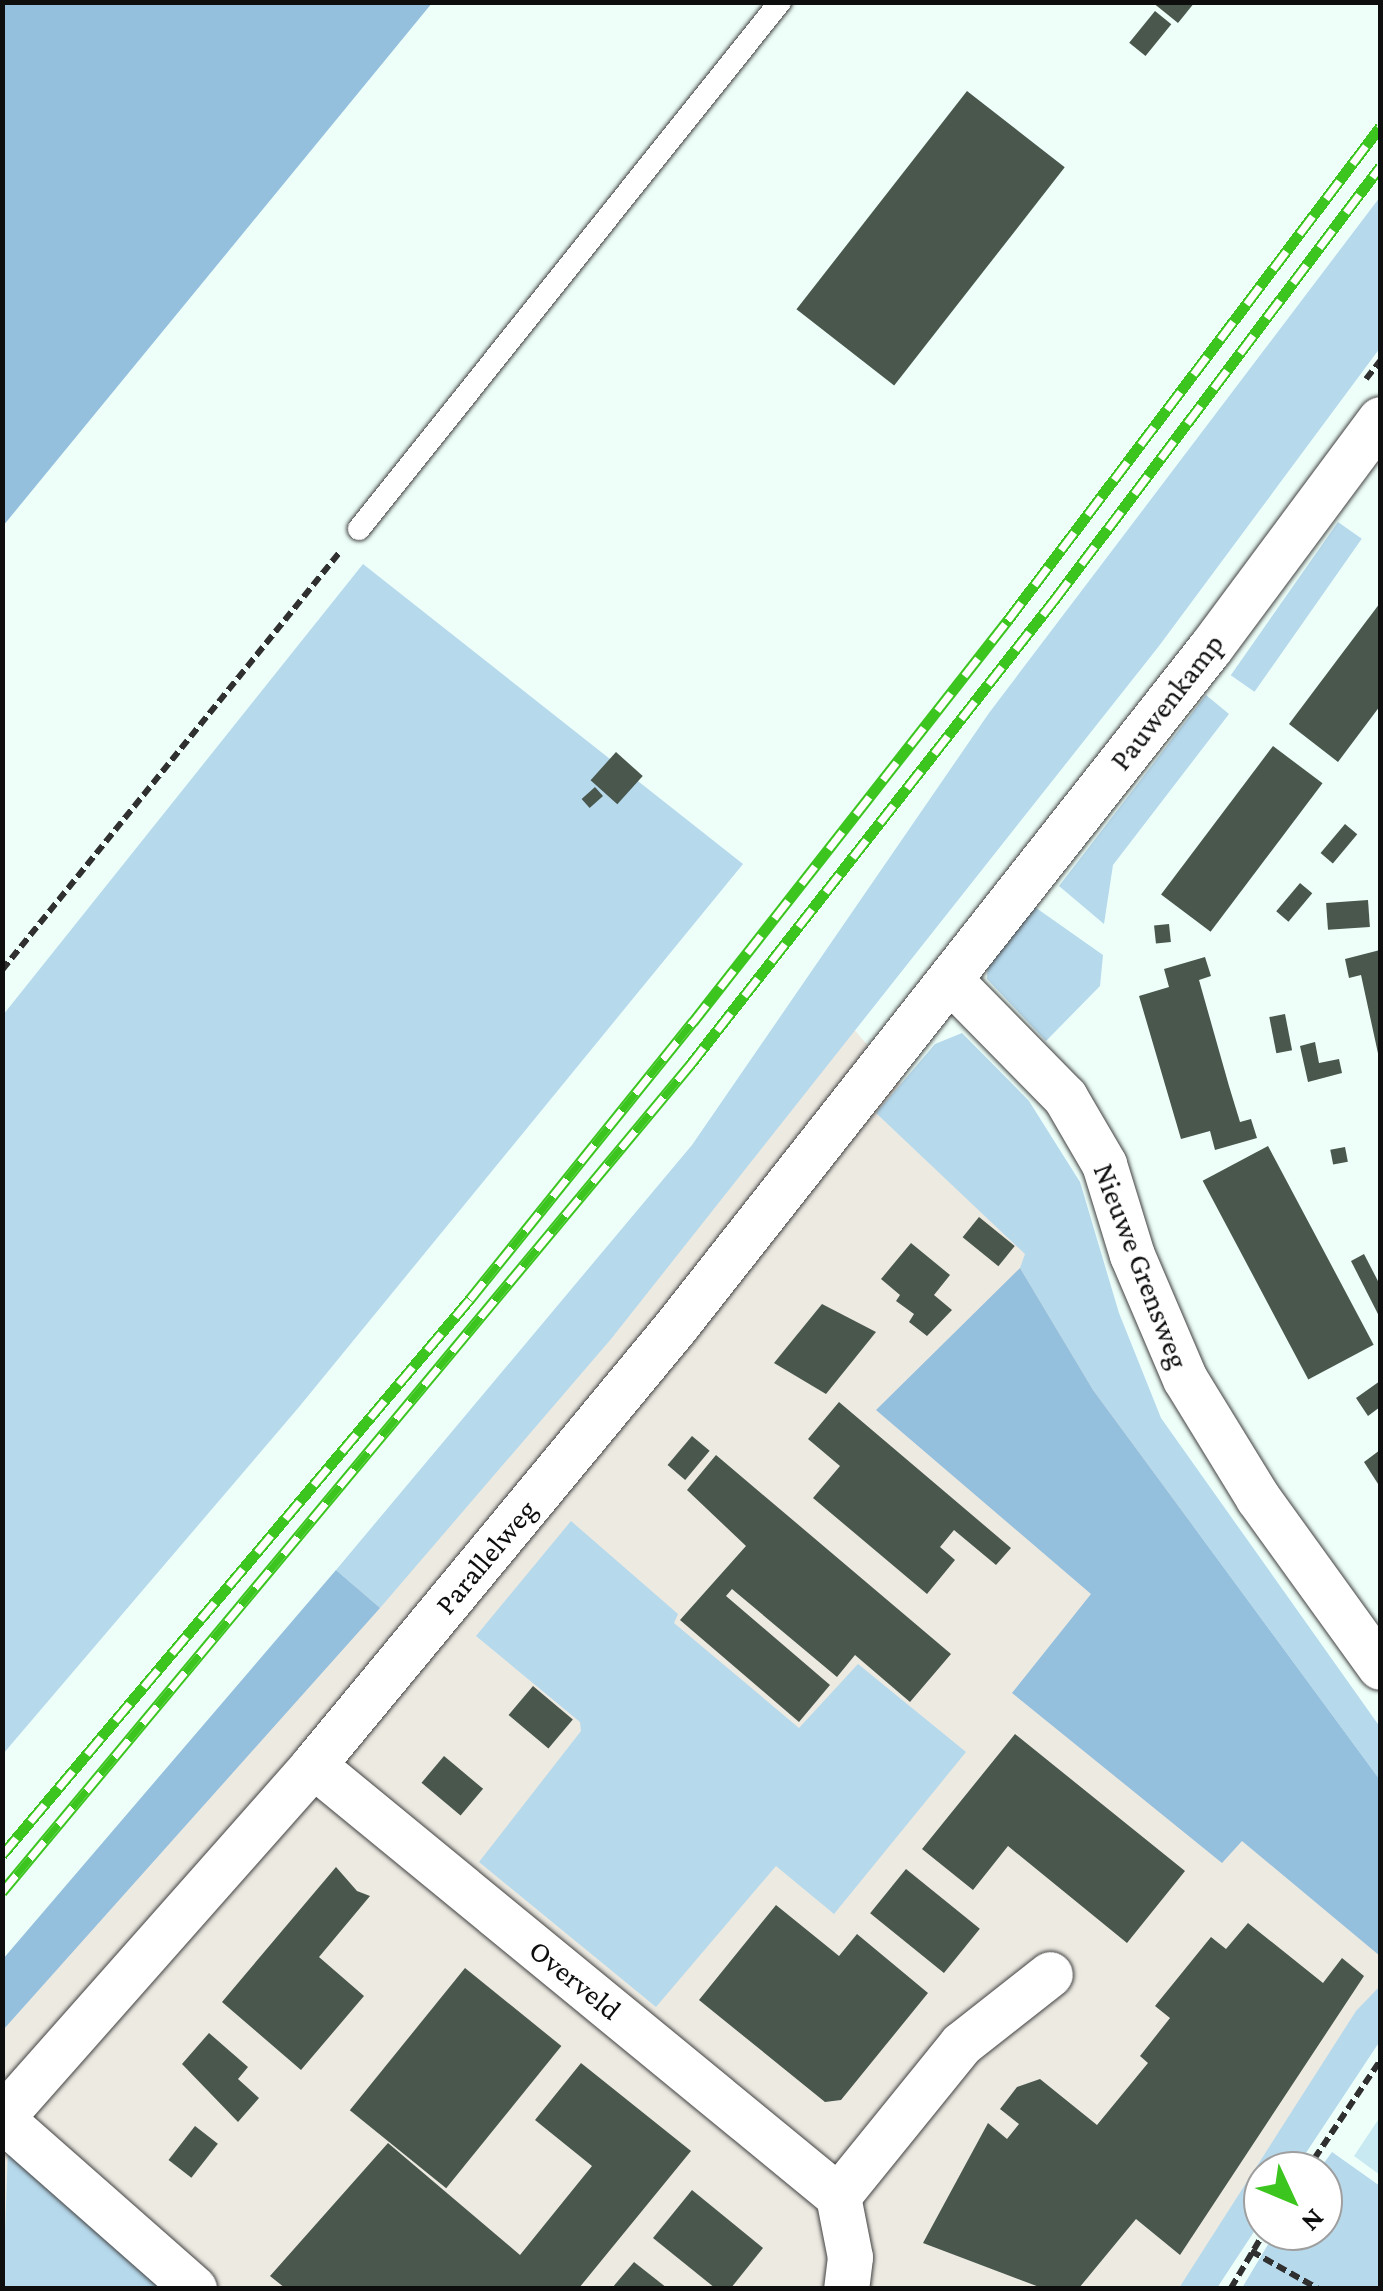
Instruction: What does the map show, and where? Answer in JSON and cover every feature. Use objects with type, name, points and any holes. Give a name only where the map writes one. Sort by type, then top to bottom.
[{"type":"street","name":"Pauwenkamp","points":[[950,981],[1380,419]]},
{"type":"street","name":"Nieuwe Grensweg","points":[[950,981],[1065,1096],[1104,1164],[1132,1256],[1185,1380],[1258,1498],[1380,1666]]},
{"type":"street","name":"Parallelweg","points":[[2,2118],[313,1765],[950,981]]},
{"type":"street","name":"Overveld","points":[[313,1765],[838,2196]]},
{"type":"street","points":[[846,2288],[850,2258],[838,2196],[961,2044],[1050,1974]]},
{"type":"street","points":[[2,2118],[194,2288]]},
{"type":"lane","points":[[359,528],[780,2]]},
{"type":"path","points":[[2,970],[359,528]]},
{"type":"path","points":[[1319,2151],[1380,2061]]},
{"type":"path","points":[[1231,2288],[1251,2252],[1317,2288]]},
{"type":"shaded area","points":[[2,3],[432,3],[3,526]]},
{"type":"shaded area","points":[[1380,197],[1380,348],[1159,646],[611,1339],[380,1608],[336,1570],[692,1145],[989,713]]},
{"type":"shaded area","points":[[1338,522],[1362,539],[1254,692],[1231,675]]},
{"type":"shaded area","points":[[363,564],[743,864],[299,1407],[3,1754],[3,1015]]},
{"type":"shaded area","points":[[1206,695],[1229,714],[1113,865],[1104,924],[1059,886]]},
{"type":"shaded area","points":[[1032,905],[1103,955],[1100,986],[1046,1041],[987,979],[988,960]]},
{"type":"shaded area","points":[[839,1012],[1055,1262],[1380,1883],[1380,2017],[1278,2151],[1243,2151],[1243,2223],[1218,2288],[3,2288],[3,2010]]},
{"type":"shaded area","points":[[962,1033],[1029,1101],[1080,1182],[1119,1313],[1161,1418],[1380,1727],[1380,1780],[1093,1390],[1020,1268],[1025,1254],[876,1113],[935,1044]]},
{"type":"shaded area","points":[[1020,1268],[1093,1390],[1380,1780],[1380,1956],[1242,1841],[1222,1863],[1012,1693],[1091,1594],[876,1410]]},
{"type":"shaded area","points":[[571,1521],[678,1614],[674,1623],[799,1728],[858,1664],[966,1752],[834,1914],[776,1866],[656,2007],[479,1862],[581,1731],[580,1722],[476,1636]]},
{"type":"shaded area","points":[[336,1570],[380,1608],[3,2030],[3,1959]]},
{"type":"shaded area","points":[[1380,1986],[1380,2041],[1307,2151],[1267,2151],[1356,2011]]},
{"type":"shaded area","points":[[1380,2117],[1380,2175],[1354,2156]]},
{"type":"shaded area","points":[[8,2149],[172,2288],[3,2288]]},
{"type":"shaded area","points":[[1343,2160],[1380,2186],[1380,2288],[1242,2288],[1264,2251],[1343,2251]]},
{"type":"shaded area","points":[[1243,2188],[1243,2248],[1217,2288],[1179,2288]]},
{"type":"building","points":[[1152,2],[1195,2],[1178,23]]},
{"type":"building","points":[[1155,11],[1171,24],[1146,56],[1129,43]]},
{"type":"building","points":[[967,91],[1065,167],[894,386],[796,309]]},
{"type":"building","points":[[1380,603],[1380,706],[1338,762],[1289,724]]},
{"type":"building","points":[[1273,746],[1323,783],[1211,932],[1161,895]]},
{"type":"building","points":[[616,752],[643,776],[617,804],[591,780]]},
{"type":"building","points":[[595,787],[603,796],[590,808],[582,799]]},
{"type":"building","points":[[1345,824],[1357,834],[1333,863],[1321,853]]},
{"type":"building","points":[[1300,883],[1312,893],[1288,922],[1276,911]]},
{"type":"building","points":[[1368,900],[1370,927],[1328,930],[1326,903]]},
{"type":"building","points":[[1169,924],[1171,942],[1156,943],[1154,926]]},
{"type":"building","points":[[1380,950],[1379,1058],[1361,975],[1349,978],[1345,959]]},
{"type":"building","points":[[1205,957],[1211,976],[1199,980],[1229,1086],[1240,1122],[1251,1119],[1257,1138],[1215,1150],[1210,1131],[1181,1139],[1139,996],[1169,987],[1164,969]]},
{"type":"building","points":[[1285,1014],[1292,1050],[1276,1053],[1269,1017]]},
{"type":"building","points":[[1315,1042],[1319,1063],[1339,1059],[1342,1073],[1308,1082],[1300,1046]]},
{"type":"building","points":[[1268,1146],[1374,1345],[1308,1379],[1203,1181]]},
{"type":"building","points":[[1345,1147],[1348,1162],[1333,1165],[1330,1150]]},
{"type":"building","points":[[979,1217],[1015,1246],[998,1266],[963,1237]]},
{"type":"building","points":[[911,1243],[950,1275],[934,1295],[952,1310],[927,1336],[909,1322],[914,1314],[896,1301],[900,1295],[881,1279]]},
{"type":"building","points":[[1364,1254],[1380,1285],[1380,1318],[1351,1261]]},
{"type":"building","points":[[822,1304],[876,1332],[826,1394],[774,1363]]},
{"type":"building","points":[[1380,1381],[1380,1407],[1368,1416],[1356,1398]]},
{"type":"building","points":[[839,1402],[1011,1548],[996,1565],[954,1530],[940,1547],[955,1560],[927,1594],[813,1498],[840,1466],[808,1439]]},
{"type":"building","points":[[692,1436],[710,1451],[685,1480],[668,1465]]},
{"type":"building","points":[[1380,1450],[1380,1487],[1364,1462]]},
{"type":"building","points":[[716,1455],[951,1654],[910,1702],[855,1655],[837,1677],[732,1589],[726,1596],[830,1685],[799,1722],[680,1620],[746,1546],[687,1490]]},
{"type":"building","points":[[533,1686],[573,1719],[548,1749],[509,1715]]},
{"type":"building","points":[[1015,1734],[1185,1871],[1127,1943],[1008,1846],[973,1890],[922,1849]]},
{"type":"building","points":[[444,1756],[483,1789],[461,1816],[422,1783]]},
{"type":"building","points":[[336,1867],[357,1891],[370,1896],[319,1957],[364,1996],[301,2070],[222,2002]]},
{"type":"building","points":[[906,1869],[980,1929],[944,1973],[870,1913]]},
{"type":"building","points":[[776,1905],[839,1956],[857,1934],[928,1993],[841,2100],[825,2102],[699,2000]]},
{"type":"building","points":[[1248,1923],[1323,1983],[1342,1958],[1364,1976],[1249,2151],[1243,2151],[1243,2159],[1180,2255],[1136,2219],[1079,2288],[1042,2288],[923,2243],[988,2123],[1007,2139],[1019,2124],[1000,2109],[1017,2087],[1040,2079],[1097,2125],[1148,2063],[1140,2056],[1170,2018],[1155,2006],[1211,1937],[1226,1949]]},
{"type":"building","points":[[465,1968],[561,2046],[446,2188],[350,2110]]},
{"type":"building","points":[[209,2033],[248,2067],[238,2079],[259,2098],[238,2122],[182,2064]]},
{"type":"building","points":[[581,2063],[691,2151],[579,2288],[285,2288],[270,2276],[388,2143],[520,2255],[592,2166],[535,2120]]},
{"type":"building","points":[[195,2126],[218,2144],[191,2178],[169,2160]]},
{"type":"building","points":[[692,2190],[763,2248],[731,2288],[715,2288],[653,2238]]},
{"type":"building","points":[[634,2262],[667,2288],[612,2288]]},
{"type":"railway","points":[[2,1855],[470,1299],[693,1022],[1008,620],[1380,127]]},
{"type":"railway","points":[[2,1892],[690,1065],[1055,599],[1380,167]]}]
